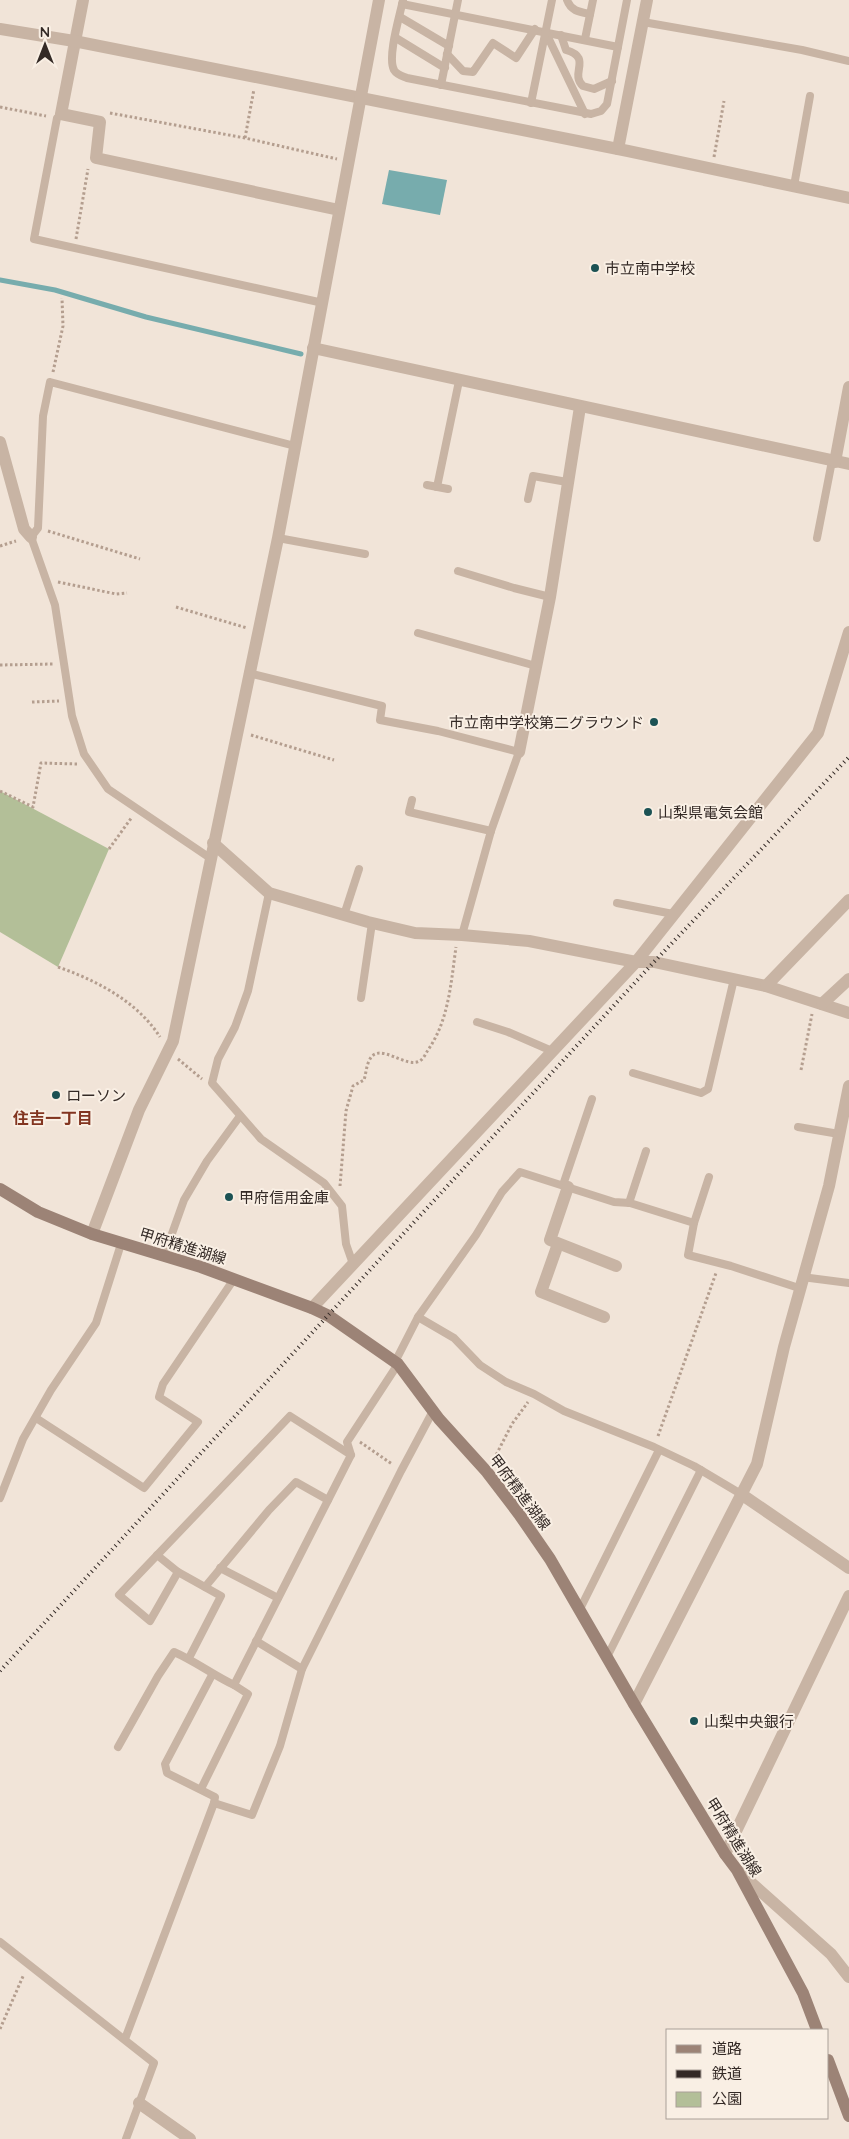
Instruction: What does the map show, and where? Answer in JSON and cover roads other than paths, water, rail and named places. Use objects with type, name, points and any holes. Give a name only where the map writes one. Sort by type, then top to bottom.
[{"type":"main road","name":"甲府精進湖線","points":[[0,1189],[38,1212],[92,1234],[234,1279],[312,1308],[329,1316],[397,1363],[433,1411],[487,1472],[550,1559],[634,1704],[725,1854],[737,1870],[802,1993],[817,2029]]},
{"type":"main road","points":[[829,2063],[849,2116]]},
{"type":"street","points":[[83,0],[59,116],[100,122],[96,158],[339,210]]},
{"type":"street","points":[[92,1234],[139,1110],[172,1041],[248,673],[278,538],[379,0]]},
{"type":"street","points":[[618,149],[647,0]]},
{"type":"street","points":[[0,29],[74,41],[618,149],[849,198]]},
{"type":"street","points":[[313,348],[849,464]]},
{"type":"street","points":[[833,461],[849,387]]},
{"type":"street","points":[[519,752],[550,597],[580,407]]},
{"type":"street","points":[[0,442],[3,472],[24,530],[34,533]]},
{"type":"street","points":[[312,1308],[636,962],[818,733],[849,632]]},
{"type":"street","points":[[213,843],[269,893],[372,923],[415,933],[529,941],[636,962],[654,962],[766,986],[849,1014]]},
{"type":"street","points":[[766,986],[849,900]]},
{"type":"street","points":[[818,1003],[849,979]]},
{"type":"street","points":[[634,1704],[757,1464],[801,1282],[829,1186],[849,1086]]},
{"type":"street","points":[[565,1186],[550,1240],[616,1266]]},
{"type":"street","points":[[558,1244],[541,1292],[604,1317]]},
{"type":"street","points":[[741,1494],[849,1568]]},
{"type":"street","points":[[725,1854],[849,1596]]},
{"type":"street","points":[[737,1870],[831,1954],[849,1977]]},
{"type":"street","points":[[140,2103],[190,2139]]},
{"type":"lane","points":[[441,85],[458,0]]},
{"type":"lane","points":[[530,103],[552,0]]},
{"type":"lane","points":[[567,0],[570,7],[574,10],[590,14]]},
{"type":"lane","points":[[585,39],[592,0]]},
{"type":"lane","points":[[618,47],[402,2],[392,60],[394,70],[407,78],[585,114],[596,113],[605,107],[612,81],[627,0]]},
{"type":"lane","points":[[400,17],[448,50],[463,71],[470,73],[476,70],[493,43],[516,58],[535,30]]},
{"type":"lane","points":[[642,22],[802,50],[849,61]]},
{"type":"lane","points":[[545,31],[585,114]]},
{"type":"lane","points":[[561,35],[566,50],[577,55],[580,60],[578,78],[583,86],[594,89],[612,81]]},
{"type":"lane","points":[[396,38],[445,68]]},
{"type":"lane","points":[[794,186],[810,96]]},
{"type":"lane","points":[[59,116],[34,239],[323,303]]},
{"type":"lane","points":[[437,487],[459,381]]},
{"type":"lane","points":[[210,858],[108,789],[84,754],[72,716],[55,606],[45,579],[34,533],[43,416],[50,382],[295,446]]},
{"type":"lane","points":[[817,538],[833,461]]},
{"type":"lane","points":[[528,499],[533,476],[567,482]]},
{"type":"lane","points":[[428,485],[448,489]]},
{"type":"lane","points":[[278,538],[365,554]]},
{"type":"lane","points":[[458,570],[514,588],[550,597]]},
{"type":"lane","points":[[418,633],[536,666]]},
{"type":"lane","points":[[248,673],[382,706],[380,720],[438,731],[519,752],[460,935]]},
{"type":"lane","points":[[412,800],[409,812],[492,831]]},
{"type":"lane","points":[[344,915],[359,869]]},
{"type":"lane","points":[[269,893],[248,991],[235,1026],[218,1059],[212,1083],[261,1139],[324,1183],[342,1206],[346,1244],[353,1264]]},
{"type":"lane","points":[[617,903],[674,914]]},
{"type":"lane","points":[[361,998],[372,923]]},
{"type":"lane","points":[[633,1073],[701,1093],[708,1089],[734,979]]},
{"type":"lane","points":[[477,1022],[508,1032],[552,1051]]},
{"type":"lane","points":[[565,1186],[592,1099]]},
{"type":"lane","points":[[164,1256],[184,1200],[207,1161],[240,1116]]},
{"type":"lane","points":[[798,1127],[839,1134]]},
{"type":"lane","points":[[629,1203],[646,1151]]},
{"type":"lane","points":[[234,1685],[351,1455],[347,1442],[397,1363],[418,1316],[476,1235],[502,1192],[520,1172],[614,1202],[629,1203],[694,1223]]},
{"type":"lane","points":[[709,1177],[694,1223],[688,1255],[801,1282],[849,1283]]},
{"type":"lane","points":[[0,1498],[24,1439],[51,1390],[96,1323],[121,1244]]},
{"type":"lane","points":[[36,1418],[144,1488],[198,1422],[159,1397],[163,1384],[234,1279]]},
{"type":"lane","points":[[418,1316],[454,1338],[480,1365],[506,1382],[564,1410],[657,1448],[701,1470],[741,1494]]},
{"type":"lane","points":[[214,1803],[252,1815],[280,1746],[302,1669],[433,1411]]},
{"type":"lane","points":[[178,1572],[150,1621],[119,1595],[290,1416],[351,1455]]},
{"type":"lane","points":[[580,1609],[657,1448]]},
{"type":"lane","points":[[607,1657],[701,1470]]},
{"type":"lane","points":[[205,1587],[269,1510],[296,1482],[328,1500]]},
{"type":"lane","points":[[157,1555],[178,1572],[221,1596],[188,1658]]},
{"type":"lane","points":[[220,1568],[278,1598]]},
{"type":"lane","points":[[256,1641],[302,1669]]},
{"type":"lane","points":[[118,1747],[158,1676],[174,1652],[188,1658],[212,1675],[248,1694],[201,1789]]},
{"type":"lane","points":[[125,2039],[214,1803],[215,1797],[167,1773],[165,1764],[212,1675]]},
{"type":"lane","points":[[0,1942],[154,2062],[126,2139]]},
{"type":"water","points":[[389,170],[447,180],[440,215],[382,204]]},
{"type":"waterway","points":[[0,280],[55,290],[146,317],[301,354]]},
{"type":"railway","points":[[0,1671],[654,962],[849,757]]},
{"type":"place","name":"市立南中学校","points":[[595,268]]},
{"type":"place","name":"市立南中学校第二グラウンド","points":[[654,722]]},
{"type":"place","name":"山梨県電気会館","points":[[648,812]]},
{"type":"place","name":"ローソン","points":[[56,1095]]},
{"type":"place","name":"甲府信用金庫","points":[[229,1197]]},
{"type":"place","name":"山梨中央銀行","points":[[694,1721]]},
{"type":"district","name":"住吉一丁目","points":[[53,1118]]}]
